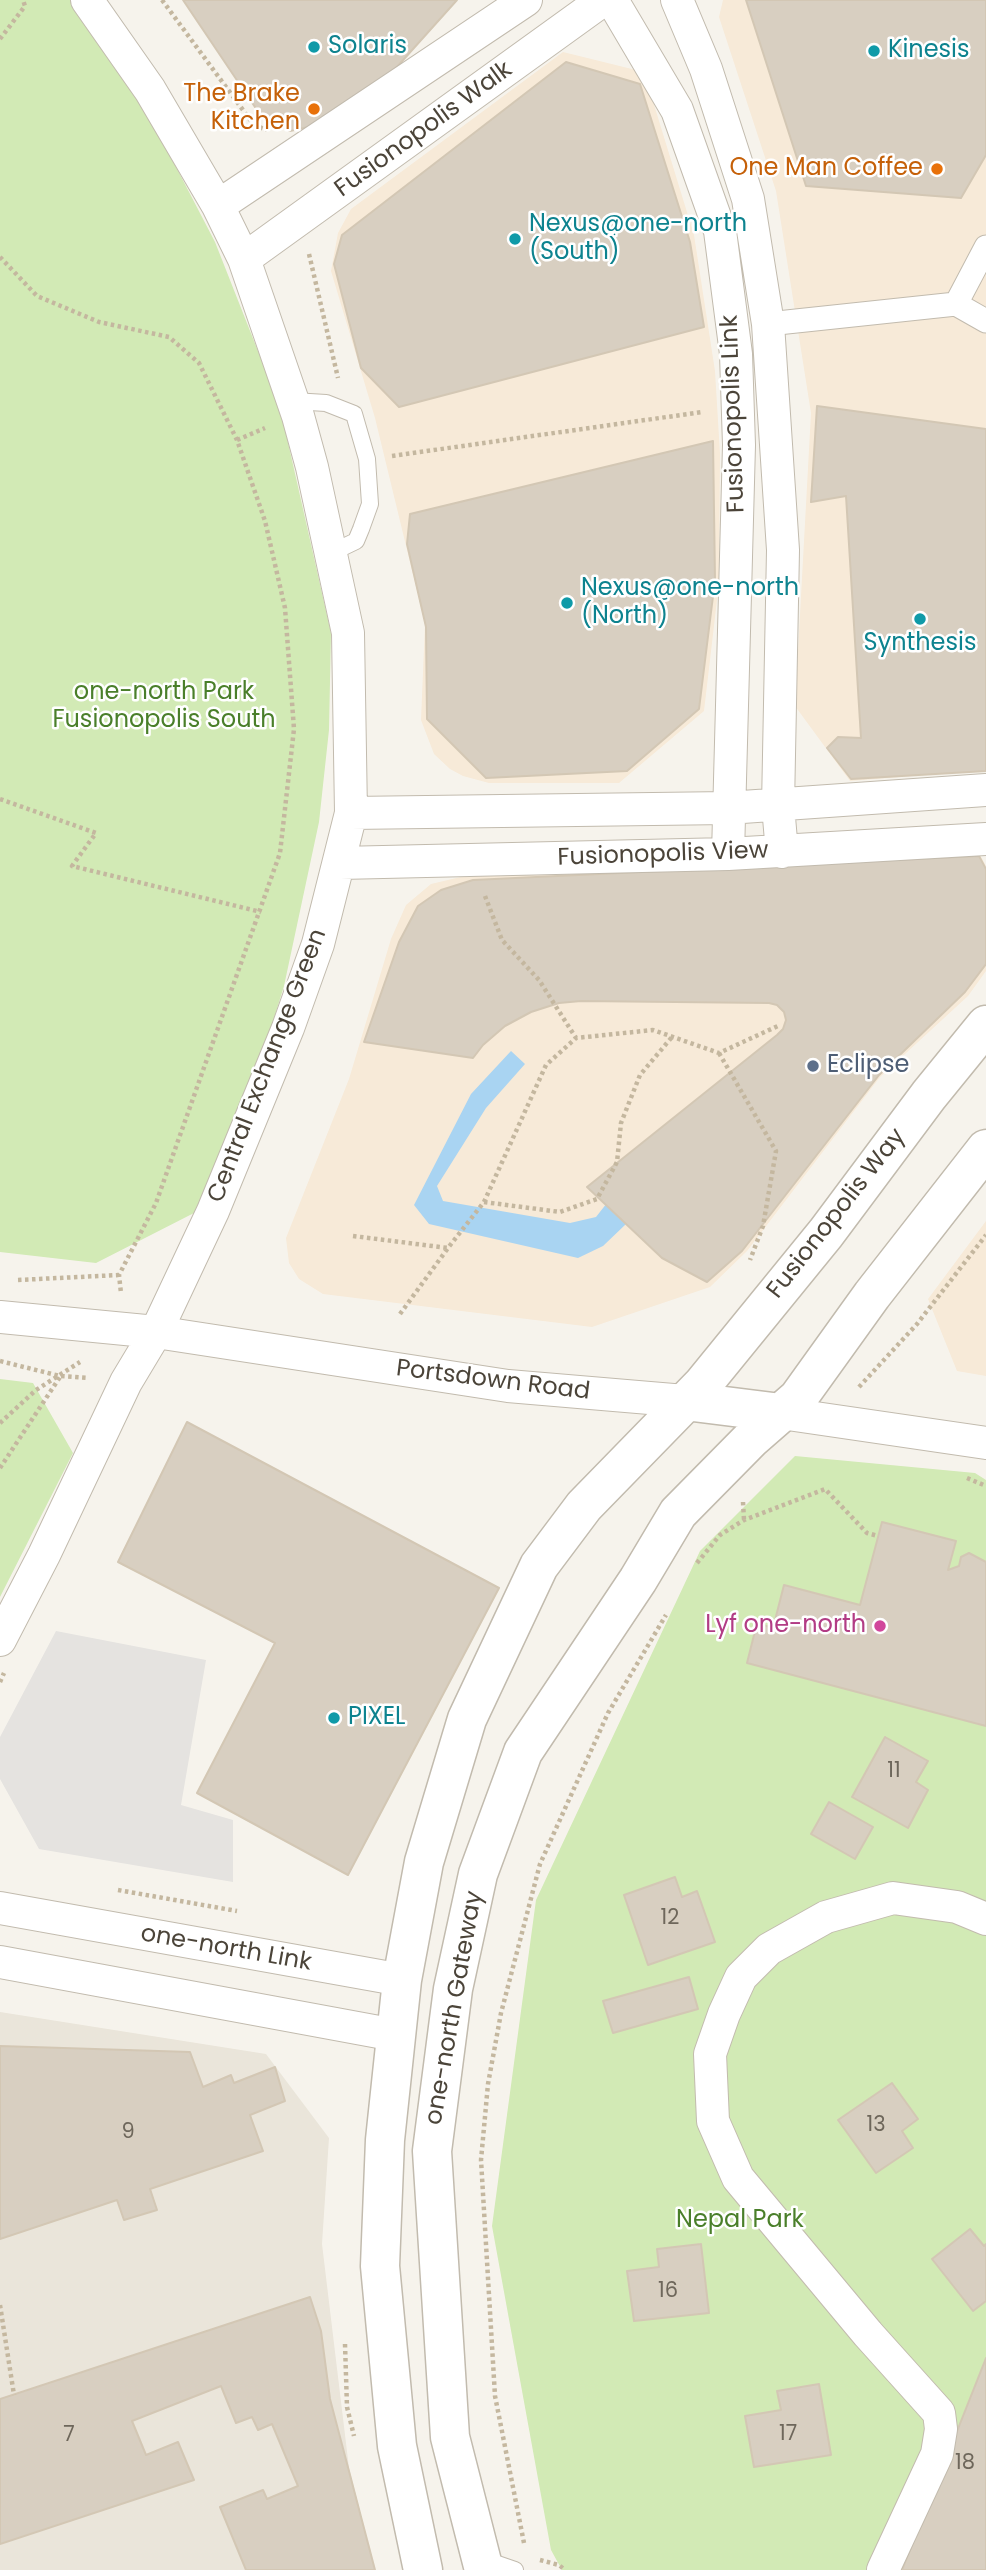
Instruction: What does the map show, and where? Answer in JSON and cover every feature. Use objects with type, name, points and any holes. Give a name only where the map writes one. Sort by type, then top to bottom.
[{"type":"street","name":"Central Exchange Green","points":[[0,1640],[44,1555],[126,1382],[156,1332],[212,1211],[288,1028],[318,944],[351,813],[348,632],[312,467],[293,401],[244,260],[218,206],[150,90],[87,0]]},
{"type":"street","name":"Fusionopolis Walk","points":[[218,206],[526,0]]},
{"type":"street","name":"Fusionopolis Walk","points":[[244,260],[603,0]]},
{"type":"street","name":"Fusionopolis Link","points":[[612,0],[677,110],[720,231],[736,354],[738,407],[737,589],[728,854]]},
{"type":"street","name":"Fusionopolis Link","points":[[677,0],[706,69],[748,200],[768,324],[783,550],[778,806],[782,852]]},
{"type":"street","points":[[957,304],[986,247]]},
{"type":"street","points":[[768,324],[957,304],[986,321]]},
{"type":"street","name":"Fusionopolis View","points":[[351,813],[728,808],[986,790]]},
{"type":"street","name":"Fusionopolis View","points":[[340,863],[782,852],[986,839]]},
{"type":"street","name":"Fusionopolis Way","points":[[685,1401],[703,1384],[826,1233],[986,1024]]},
{"type":"street","points":[[781,1413],[798,1398],[872,1295],[986,1149]]},
{"type":"street","name":"Portsdown Road","points":[[0,1317],[156,1332],[508,1386],[685,1401],[986,1443]]},
{"type":"street","name":"one-north Gateway","points":[[423,2570],[397,2446],[380,2266],[385,2140],[395,2035],[402,1980],[425,1862],[467,1719],[539,1566],[584,1506],[685,1401]]},
{"type":"street","name":"one-north Gateway","points":[[493,2566],[450,2437],[432,2151],[453,1989],[478,1874],[523,1752],[638,1580],[678,1513],[751,1438],[781,1413]]},
{"type":"street","points":[[883,2570],[937,2454],[942,2430],[939,2413],[868,2334],[738,2178],[713,2121],[710,2054],[741,1977],[769,1949],[826,1917],[893,1898],[957,1907],[986,1919]]},
{"type":"street","name":"one-north Link","points":[[0,1908],[453,1989]]},
{"type":"street","points":[[0,1962],[445,2043]]},
{"type":"lane","points":[[293,401],[326,403],[354,414],[367,459],[370,504],[361,529],[356,541],[331,553]]},
{"type":"lane","points":[[669,856],[686,866],[857,859],[874,846]]},
{"type":"path","points":[[0,39],[25,6],[23,0]]},
{"type":"path","points":[[162,0],[254,125],[274,132]]},
{"type":"path","points":[[0,257],[37,296],[99,322],[169,337],[199,363],[237,440],[265,521],[285,608],[294,729],[280,853],[156,1203],[119,1275],[13,1280]]},
{"type":"path","points":[[367,459],[738,407]]},
{"type":"path","points":[[237,440],[267,428]]},
{"type":"path","points":[[0,799],[96,833],[72,866],[261,912]]},
{"type":"path","points":[[483,891],[502,940],[539,980],[576,1038]]},
{"type":"path","points":[[400,1314],[484,1202],[546,1065],[576,1038],[653,1031],[719,1053],[780,1025]]},
{"type":"path","points":[[484,1202],[560,1212],[597,1199],[617,1162],[621,1123],[640,1075],[672,1037]]},
{"type":"path","points":[[353,1236],[448,1248]]},
{"type":"path","points":[[0,1361],[60,1376]]},
{"type":"path","points":[[0,1423],[36,1390],[60,1376]]},
{"type":"path","points":[[0,1468],[60,1376]]},
{"type":"path","points":[[693,1568],[720,1535],[744,1520],[825,1489],[867,1533],[878,1536]]},
{"type":"path","points":[[527,2556],[495,2396],[481,2160],[488,2084],[501,2013],[540,1864],[608,1713],[669,1609]]},
{"type":"path","points":[[0,2305],[14,2395]]},
{"type":"path","points":[[538,2559],[559,2565],[565,2570]]},
{"type":"shaded area","points":[[723,0],[986,0],[986,770],[850,781],[795,706],[811,413],[776,191],[719,17]]},
{"type":"shaded area","points":[[563,52],[644,72],[694,235],[715,371],[720,454],[719,583],[704,711],[619,783],[489,783],[463,776],[450,769],[434,754],[421,720],[425,624],[375,418],[331,271],[338,233],[351,209]]},
{"type":"shaded area","points":[[980,855],[986,866],[986,971],[968,996],[880,1077],[747,1251],[710,1287],[592,1327],[323,1294],[299,1279],[289,1263],[286,1238],[349,1079],[391,939],[406,905],[431,884],[469,875],[656,872]]},
{"type":"shaded area","points":[[986,1221],[986,1376],[957,1371],[928,1299]]},
{"type":"shaded area","points":[[56,1631],[206,1660],[181,1805],[233,1820],[233,1882],[39,1849],[0,1779],[0,1737]]},
{"type":"shaded area","points":[[0,2012],[266,2054],[329,2138],[322,2244],[349,2468],[375,2570],[0,2570]]},
{"type":"green space","name":"one-north Park Fusionopolis South","points":[[0,0],[73,0],[108,48],[162,140],[215,242],[280,407],[331,633],[329,730],[319,822],[284,986],[262,1057],[232,1133],[194,1213],[96,1263],[0,1252]]},
{"type":"green space","points":[[0,1379],[33,1383],[73,1453],[0,1597]]},
{"type":"green space","name":"Nepal Park","points":[[795,1456],[975,1473],[986,1480],[986,2570],[562,2570],[551,2550],[492,2226],[536,1900],[700,1551]]},
{"type":"water","points":[[511,1051],[525,1064],[486,1108],[437,1186],[443,1201],[570,1223],[596,1217],[665,1129],[648,1203],[603,1246],[578,1258],[429,1224],[414,1205],[471,1094]]},
{"type":"building","name":"Solaris","points":[[183,0],[457,0],[387,78],[322,124],[290,131],[261,116]]},
{"type":"building","name":"Kinesis","points":[[746,0],[986,0],[986,155],[961,198],[806,186]]},
{"type":"building","name":"Nexus@one-north (South)","points":[[566,62],[640,84],[690,242],[704,327],[399,407],[361,368],[334,264],[342,235]]},
{"type":"building","name":"Synthesis","points":[[817,406],[986,429],[986,771],[851,779],[827,748],[838,737],[861,738],[846,496],[811,502]]},
{"type":"building","name":"Nexus@one-north (North)","points":[[713,441],[715,580],[699,709],[627,771],[486,778],[427,719],[426,627],[407,544],[410,514]]},
{"type":"building","name":"Eclipse","points":[[979,856],[986,869],[986,964],[965,992],[879,1075],[742,1251],[707,1282],[662,1258],[587,1187],[777,1035],[786,1020],[784,1012],[777,1005],[581,1001],[559,1003],[531,1012],[505,1026],[483,1045],[473,1058],[364,1042],[399,942],[418,906],[441,890],[473,880]]},
{"type":"building","name":"PIXEL","points":[[187,1422],[499,1588],[348,1875],[197,1793],[275,1643],[118,1562]]},
{"type":"building","name":"Lyf one-north","points":[[882,1522],[956,1541],[948,1570],[959,1566],[961,1557],[969,1553],[986,1562],[986,1726],[747,1663],[757,1623],[773,1628],[784,1585],[860,1605]]},
{"type":"building","points":[[885,1737],[928,1761],[916,1782],[928,1790],[908,1828],[852,1797]]},
{"type":"building","points":[[829,1802],[873,1827],[855,1859],[811,1834]]},
{"type":"building","points":[[675,1877],[682,1897],[697,1891],[715,1942],[648,1965],[624,1895]]},
{"type":"building","points":[[689,1977],[698,2009],[613,2033],[603,2001]]},
{"type":"building","points":[[0,2046],[190,2052],[203,2087],[231,2075],[234,2083],[275,2067],[285,2101],[250,2115],[263,2151],[150,2189],[157,2210],[124,2220],[117,2200],[0,2239]]},
{"type":"building","points":[[892,2083],[918,2119],[902,2131],[913,2148],[876,2173],[838,2120]]},
{"type":"building","points":[[970,2229],[984,2246],[986,2244],[986,2301],[973,2311],[932,2259]]},
{"type":"building","points":[[701,2244],[709,2313],[634,2321],[627,2271],[659,2267],[657,2249]]},
{"type":"building","points":[[310,2297],[321,2331],[330,2399],[375,2570],[246,2570],[220,2507],[263,2490],[267,2499],[298,2486],[272,2424],[258,2430],[252,2417],[236,2423],[221,2386],[132,2421],[146,2455],[178,2442],[194,2480],[0,2544],[0,2399]]},
{"type":"building","points":[[986,2358],[986,2570],[902,2570]]},
{"type":"building","points":[[819,2384],[831,2455],[754,2467],[745,2416],[781,2410],[777,2391]]},
{"type":"place","name":"Solaris","points":[[314,47]]},
{"type":"place","name":"Kinesis","points":[[874,51]]},
{"type":"place","name":"The Brake Kitchen","points":[[314,109]]},
{"type":"place","name":"One Man Coffee","points":[[937,169]]},
{"type":"place","name":"Nexus@one-north (South)","points":[[515,239]]},
{"type":"place","name":"Nexus@one-north (North)","points":[[567,603]]},
{"type":"place","name":"Synthesis","points":[[920,619]]},
{"type":"place","name":"Eclipse","points":[[813,1066]]},
{"type":"place","name":"Lyf one-north","points":[[880,1626]]},
{"type":"place","name":"PIXEL","points":[[334,1718]]}]
